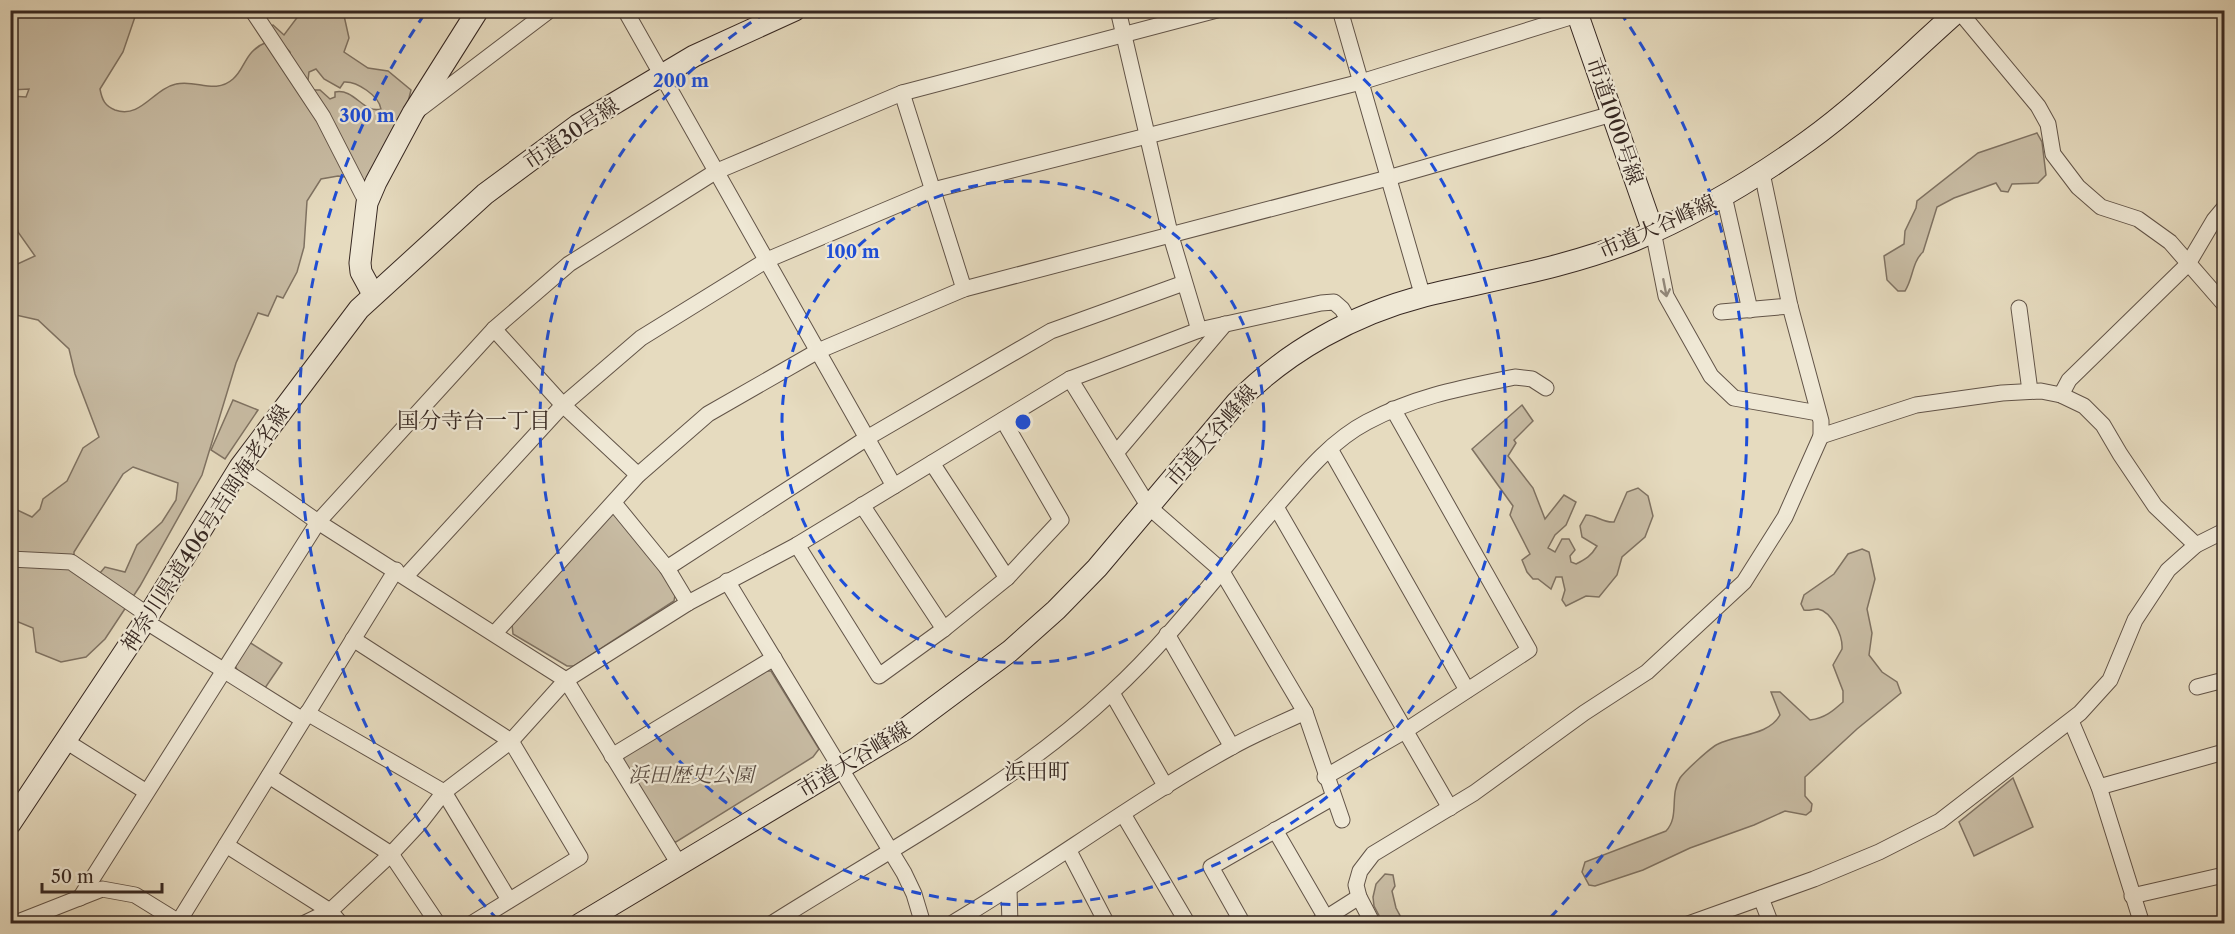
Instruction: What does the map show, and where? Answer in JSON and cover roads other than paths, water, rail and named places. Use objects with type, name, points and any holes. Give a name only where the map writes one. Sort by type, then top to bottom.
[{"type":"street","points":[[252,10],[323,117],[367,203]]},
{"type":"street","points":[[373,294],[361,272],[360,263],[367,203],[413,113],[478,10]]},
{"type":"street","points":[[413,113],[550,10]]},
{"type":"street","points":[[625,10],[894,486]]},
{"type":"street","name":"市道30号線","points":[[373,294],[504,178],[578,125],[660,75],[729,39],[795,10]]},
{"type":"street","points":[[1118,10],[1149,135],[1170,233],[1199,330]]},
{"type":"street","points":[[80,897],[145,790],[318,522],[494,329],[569,264],[715,172],[903,93],[1216,10]]},
{"type":"street","points":[[1340,10],[1423,297]]},
{"type":"street","points":[[1959,11],[2038,106],[2048,124],[2053,154],[2078,187],[2101,207],[2138,219],[2170,242],[2224,304]]},
{"type":"street","name":"市道大谷峰線","points":[[580,924],[929,713],[1010,651],[1097,568],[1252,387],[1294,354],[1350,323],[1423,297],[1568,263],[1653,231],[1724,196],[1762,173],[1834,121],[1959,11]]},
{"type":"street","points":[[13,924],[102,889],[135,895],[181,922],[353,639],[401,573],[563,405],[641,338],[767,260],[933,190],[1361,82],[1576,13]]},
{"type":"street","name":"市道1000号線","points":[[1576,13],[1653,231]]},
{"type":"street","points":[[903,93],[964,289]]},
{"type":"street","points":[[495,633],[638,475],[708,414],[818,351],[964,289],[1170,233],[1388,178],[1612,114]]},
{"type":"street","points":[[1373,924],[1359,897],[1357,879],[1373,854],[1450,808],[1584,713],[1647,672],[1728,598],[1754,570],[1773,538],[1821,436],[1818,412],[1790,306],[1762,173]]},
{"type":"street","points":[[1724,196],[1750,310]]},
{"type":"street","points":[[2061,395],[2069,380],[2188,264],[2214,220],[2224,208]]},
{"type":"street","points":[[1653,231],[1666,296],[1711,376],[1734,398],[1818,412]]},
{"type":"street","points":[[667,568],[867,438],[1051,332],[1184,283]]},
{"type":"street","name":"神奈川県道406号吉岡海老名線","points":[[10,824],[146,618],[240,467],[350,319],[373,294]]},
{"type":"street","points":[[303,924],[330,911],[391,854],[420,823],[444,792],[512,741],[566,680],[688,603],[797,545],[1070,379],[1199,330],[1334,302],[1342,309],[1350,323]]},
{"type":"street","points":[[1721,312],[1790,306]]},
{"type":"street","points":[[2019,308],[2030,391]]},
{"type":"street","points":[[1116,453],[1225,324]]},
{"type":"street","points":[[494,329],[563,405],[638,475]]},
{"type":"street","points":[[779,921],[1015,769],[1112,693],[1330,449],[1364,423],[1415,399],[1515,377],[1532,379],[1545,388]]},
{"type":"street","points":[[1070,379],[1149,507],[1221,570],[1305,712],[1332,798],[1342,820]]},
{"type":"street","points":[[1821,436],[1916,405],[2030,391],[2061,395],[2084,406],[2103,425],[2156,506],[2196,545]]},
{"type":"street","points":[[1325,777],[1405,731],[1529,650],[1393,409]]},
{"type":"street","points":[[797,545],[879,676],[944,629],[1007,578],[1061,520],[1003,420]]},
{"type":"street","points":[[1330,449],[1467,690]]},
{"type":"street","points":[[932,463],[1007,578]]},
{"type":"street","points":[[240,467],[318,522],[566,680],[679,864]]},
{"type":"street","points":[[614,503],[667,568],[688,603]]},
{"type":"street","points":[[862,506],[944,629]]},
{"type":"street","points":[[1276,507],[1450,808]]},
{"type":"street","points":[[1688,924],[1879,852],[1940,821],[2071,721],[2110,681],[2134,620],[2168,570],[2196,545],[2224,531]]},
{"type":"street","points":[[10,559],[71,562],[222,671],[444,792],[509,900]]},
{"type":"street","points":[[727,581],[890,851],[914,894],[923,924]]},
{"type":"street","points":[[1167,634],[1232,747]]},
{"type":"street","points":[[353,639],[512,741],[580,857],[471,924]]},
{"type":"street","points":[[612,756],[774,657]]},
{"type":"street","points":[[2197,687],[2224,680]]},
{"type":"street","points":[[1112,693],[1166,787]]},
{"type":"street","points":[[951,924],[1009,890],[1123,814],[1232,747],[1305,712]]},
{"type":"street","points":[[2071,721],[2099,787],[2138,923]]},
{"type":"street","points":[[64,740],[145,790]]},
{"type":"street","points":[[2099,787],[2224,752]]},
{"type":"street","points":[[269,776],[391,854],[438,924]]},
{"type":"street","points":[[1243,924],[1211,867],[1332,798]]},
{"type":"street","points":[[1123,814],[1188,924]]},
{"type":"street","points":[[1275,830],[1322,921],[1359,897]]},
{"type":"street","points":[[226,845],[330,911],[341,924]]},
{"type":"street","points":[[1069,851],[1107,924]]},
{"type":"street","points":[[2132,896],[2224,875]]},
{"type":"street","points":[[1009,890],[1010,924]]},
{"type":"street","points":[[1761,898],[1771,924]]},
{"type":"district","name":"国分寺台一丁目","points":[[474,420]]},
{"type":"district","name":"浜田町","points":[[1037,771]]},
{"type":"park label","name":"浜田歴史公園","points":[[691,774]]}]
